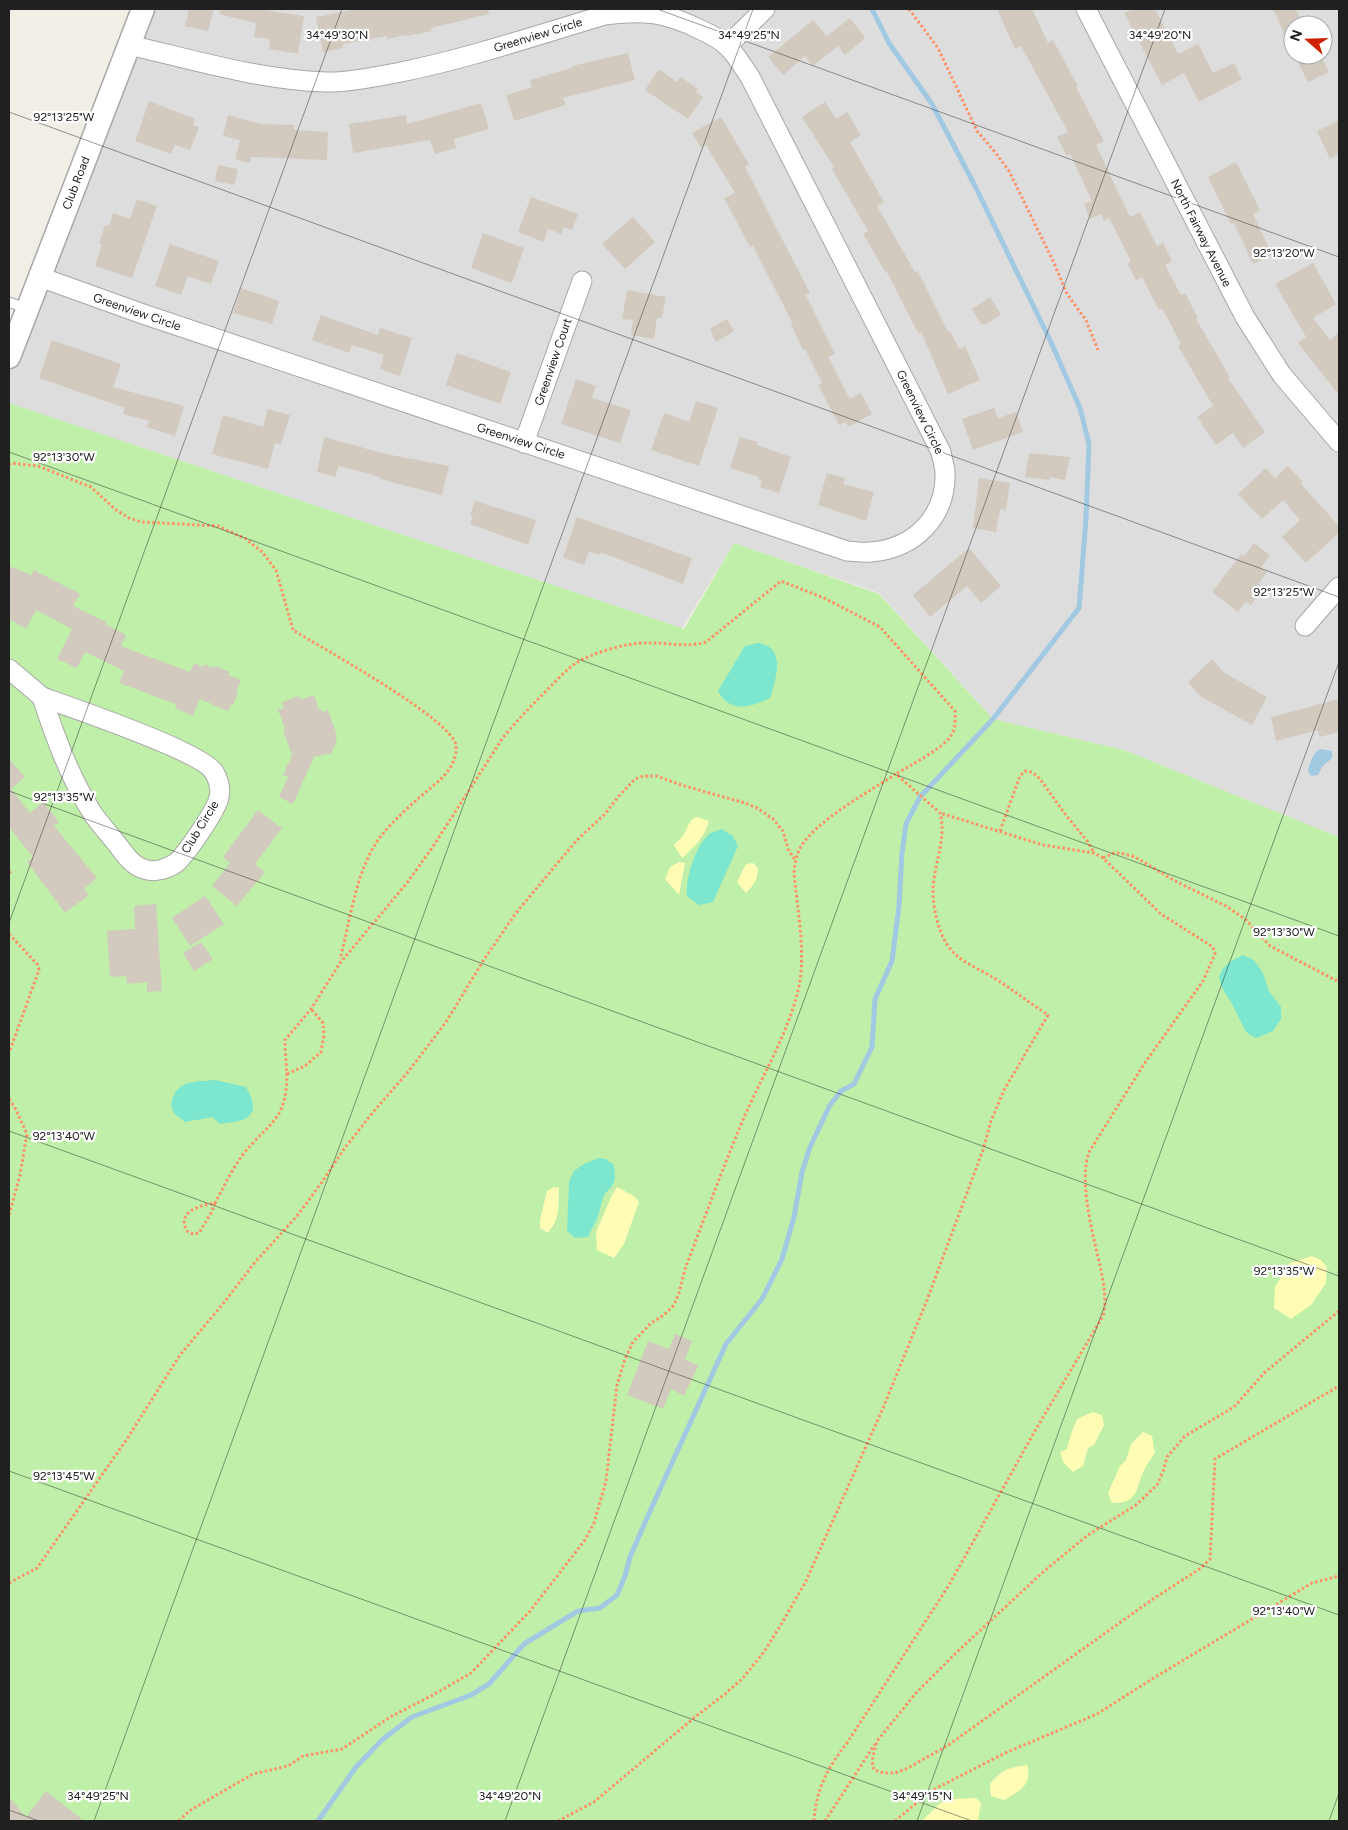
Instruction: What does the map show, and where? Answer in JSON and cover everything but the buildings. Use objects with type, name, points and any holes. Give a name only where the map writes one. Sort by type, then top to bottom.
[{"type":"street","name":"Club Road","points":[[9,357],[18,306],[40,277],[143,9]]},
{"type":"street","points":[[727,46],[765,9]]},
{"type":"street","name":"North Fairway Avenue","points":[[1086,9],[1245,316],[1282,375],[1339,442]]},
{"type":"street","name":"Greenview Circle","points":[[40,277],[524,444],[847,550],[869,552],[887,550],[904,544],[920,534],[932,519],[941,501],[945,470],[941,452],[750,77],[727,46],[711,35],[686,22],[658,13],[631,12],[605,15],[430,66],[380,76],[328,82],[256,74],[129,45]]},
{"type":"street","name":"Greenview Court","points":[[524,444],[582,281]]},
{"type":"street","points":[[1305,626],[1339,587]]},
{"type":"street","name":"Club Circle","points":[[9,669],[42,697],[168,745],[207,763],[214,771],[219,785],[219,796],[216,806],[182,856],[174,864],[165,869],[144,870],[135,866],[124,853],[94,815],[82,795],[54,734],[42,697]]},
{"type":"path","points":[[909,9],[938,48],[976,131],[1009,171],[1067,294],[1086,320],[1098,350]]},
{"type":"path","points":[[9,465],[11,463],[38,466],[91,487],[116,510],[129,518],[142,522],[218,526],[246,540],[262,552],[276,570],[294,630],[417,707],[448,731],[452,737],[456,745],[453,762],[447,773],[398,818],[372,849],[353,898],[348,932],[340,962]]},
{"type":"path","points":[[179,1821],[189,1812],[253,1774],[288,1766],[303,1756],[342,1749],[392,1716],[471,1673],[530,1611],[585,1540],[594,1523],[606,1481],[617,1385],[625,1359],[633,1342],[651,1323],[664,1315],[674,1305],[740,1127],[757,1088],[788,1027],[799,986],[802,964],[794,872],[795,860],[800,848],[814,831],[843,808],[945,742],[952,735],[955,722],[954,711],[880,627],[824,598],[782,581],[706,642],[693,646],[645,642],[622,646],[593,655],[576,663],[565,672],[506,734],[432,848],[407,882],[340,962],[311,1009],[285,1040],[286,1091],[281,1111],[272,1126],[252,1144],[238,1164],[215,1203],[212,1214],[199,1233],[193,1234],[187,1231],[184,1226],[184,1219],[189,1212],[202,1205],[215,1203]]},
{"type":"path","points":[[1000,831],[1020,776],[1025,771],[1032,772],[1088,842],[1094,853]]},
{"type":"path","points":[[814,1821],[820,1788],[831,1764],[847,1743],[949,1585],[1036,1429],[1104,1316],[1106,1305],[1104,1286],[1085,1185],[1085,1164],[1089,1152],[1144,1064],[1203,981],[1216,954],[1213,947],[1161,914],[1103,858],[1094,853],[1043,845],[940,813],[896,774]]},
{"type":"path","points":[[9,1584],[37,1568],[127,1439],[180,1355],[256,1261],[297,1216],[344,1149],[408,1072],[446,1022],[485,958],[516,913],[576,841],[606,814],[617,798],[635,779],[643,776],[657,776],[757,808],[773,819],[783,831],[788,849],[795,860]]},
{"type":"path","points":[[558,1821],[594,1802],[725,1694],[743,1678],[764,1652],[782,1623],[806,1581],[883,1408],[927,1300],[983,1150],[991,1121],[1004,1090],[1048,1015],[1022,995],[955,954],[944,939],[937,920],[933,889],[941,839],[942,821],[940,813]]},
{"type":"path","points":[[1103,858],[1120,852],[1135,857],[1245,919],[1270,946],[1339,982]]},
{"type":"path","points":[[9,934],[36,964],[39,970],[9,1053]]},
{"type":"path","points":[[286,1074],[306,1066],[321,1052],[324,1035],[323,1022],[311,1009]]},
{"type":"path","points":[[9,1099],[27,1134],[20,1174],[9,1215]]},
{"type":"path","points":[[825,1821],[877,1741],[916,1693],[1043,1572],[1088,1535],[1136,1504],[1157,1485],[1167,1457],[1185,1436],[1234,1406],[1264,1373],[1339,1311]]},
{"type":"path","points":[[877,1741],[872,1761],[874,1770],[884,1773],[895,1773],[906,1768],[947,1746],[1153,1599],[1201,1568],[1210,1559],[1215,1458],[1339,1386]]},
{"type":"path","points":[[895,1821],[931,1791],[1005,1753],[1097,1714],[1312,1583],[1339,1576]]},
{"type":"shaded area","points":[[143,9],[1339,9],[1339,837],[1124,750],[993,719],[879,593],[734,543],[672,645],[9,403],[9,357]]},
{"type":"shaded area","points":[[758,643],[767,646],[776,657],[775,682],[770,698],[748,706],[736,706],[724,699],[718,691],[745,646]]},
{"type":"shaded area","points":[[1320,749],[1332,751],[1332,758],[1322,767],[1318,775],[1311,776],[1308,771],[1309,765],[1314,755]]},
{"type":"shaded area","points":[[722,829],[733,836],[738,846],[713,902],[699,905],[687,896],[690,871],[701,844],[712,832]]},
{"type":"shaded area","points":[[1243,955],[1254,960],[1263,973],[1269,991],[1281,1007],[1281,1019],[1273,1031],[1256,1038],[1246,1032],[1222,988],[1219,977],[1229,962]]},
{"type":"shaded area","points":[[215,1080],[246,1087],[253,1105],[250,1116],[238,1121],[220,1124],[212,1117],[185,1122],[175,1114],[171,1107],[173,1098],[180,1087],[192,1082]]},
{"type":"shaded area","points":[[598,1158],[606,1159],[614,1165],[615,1179],[604,1195],[597,1219],[588,1237],[575,1238],[567,1231],[569,1182],[574,1171]]},
{"type":"green space","points":[[9,403],[684,629],[734,543],[879,594],[993,719],[1124,750],[1339,837],[1339,1821],[9,1821]]},
{"type":"sand","points":[[697,817],[709,821],[707,827],[699,841],[682,858],[674,845],[683,836],[691,820]]},
{"type":"sand","points":[[679,862],[685,863],[679,895],[665,879],[670,867]]},
{"type":"sand","points":[[753,863],[758,868],[757,875],[746,893],[737,882],[746,864]]},
{"type":"sand","points":[[554,1187],[559,1188],[558,1212],[555,1222],[548,1233],[540,1228],[540,1220],[547,1191]]},
{"type":"sand","points":[[617,1187],[634,1196],[639,1202],[624,1244],[614,1258],[597,1250],[596,1232]]},
{"type":"sand","points":[[1312,1256],[1321,1260],[1327,1267],[1326,1283],[1311,1305],[1291,1319],[1274,1308],[1275,1287],[1290,1263]]},
{"type":"sand","points":[[1093,1412],[1102,1415],[1104,1425],[1094,1445],[1088,1448],[1083,1466],[1073,1472],[1063,1462],[1060,1452],[1067,1449],[1077,1419]]},
{"type":"sand","points":[[1143,1432],[1152,1436],[1155,1453],[1144,1470],[1132,1498],[1127,1501],[1112,1503],[1108,1493],[1120,1466],[1126,1460],[1131,1444]]},
{"type":"sand","points":[[1027,1765],[1028,1777],[1026,1782],[1015,1794],[1004,1800],[991,1796],[990,1784],[998,1775],[1010,1768]]},
{"type":"sand","points":[[976,1798],[981,1803],[978,1821],[923,1820],[940,1803],[954,1799]]},
{"type":"waterway","points":[[318,1821],[356,1767],[383,1739],[412,1717],[471,1695],[489,1684],[524,1644],[578,1611],[600,1608],[617,1595],[630,1557],[726,1344],[762,1299],[782,1259],[794,1217],[802,1172],[810,1147],[830,1105],[841,1091],[854,1084],[872,1047],[875,999],[892,961],[906,824],[920,797],[993,719],[1079,608],[1086,518],[1089,444],[1080,408],[1050,340],[975,186],[932,104],[889,43],[872,9]]}]
